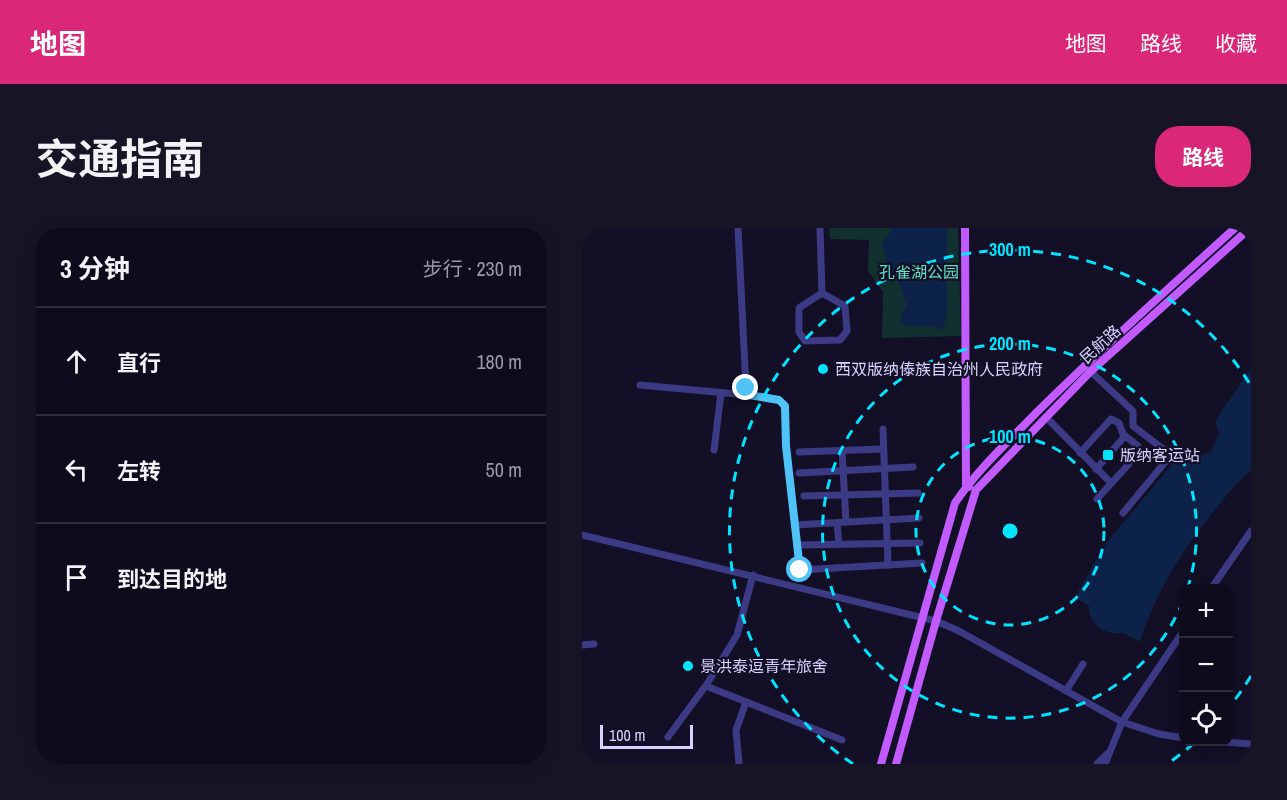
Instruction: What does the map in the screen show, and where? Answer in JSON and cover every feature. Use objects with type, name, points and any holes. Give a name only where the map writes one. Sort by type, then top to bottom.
[{"type":"main road","points":[[881,764],[955,503],[966,486],[965,228]]},
{"type":"main road","name":"民航路","points":[[966,486],[1084,365],[1234,228]]},
{"type":"main road","name":"民航路","points":[[976,490],[1090,372],[1250,228]]},
{"type":"main road","points":[[896,764],[976,490],[966,486]]},
{"type":"street","points":[[738,228],[747,393]]},
{"type":"street","points":[[820,228],[822,294]]},
{"type":"street","points":[[822,294],[845,306],[847,331],[840,340],[805,341],[799,332],[799,308],[822,294]]},
{"type":"street","points":[[1084,365],[1133,411],[1134,426],[1171,455],[1123,513]]},
{"type":"street","points":[[640,385],[721,393],[747,393],[779,400],[785,406],[786,446],[800,570],[922,562]]},
{"type":"street","points":[[714,450],[721,393]]},
{"type":"street","points":[[1046,417],[1112,483]]},
{"type":"street","points":[[1080,453],[1111,418],[1119,423],[1125,436],[1138,446],[1128,465],[1097,500]]},
{"type":"street","points":[[883,429],[888,565]]},
{"type":"street","points":[[1096,469],[1125,436]]},
{"type":"street","points":[[799,452],[883,449]]},
{"type":"street","points":[[842,450],[846,522]]},
{"type":"street","points":[[800,473],[913,467]]},
{"type":"street","points":[[804,496],[918,493]]},
{"type":"street","points":[[795,525],[919,518]]},
{"type":"street","points":[[837,523],[839,544]]},
{"type":"street","points":[[1214,584],[1251,531]]},
{"type":"street","points":[[582,535],[936,621],[959,631],[1122,722],[1160,734],[1179,737]]},
{"type":"street","points":[[797,545],[920,543]]},
{"type":"street","points":[[668,737],[706,686],[737,635],[753,576]]},
{"type":"street","points":[[1105,764],[1122,722],[1179,637]]},
{"type":"street","points":[[582,645],[594,644]]},
{"type":"street","points":[[1066,691],[1083,664]]},
{"type":"street","points":[[706,686],[842,740]]},
{"type":"street","points":[[739,764],[736,730],[746,702]]},
{"type":"street","points":[[1233,742],[1251,744]]},
{"type":"street","points":[[1097,764],[1110,750]]},
{"type":"green space","name":"孔雀湖公园","points":[[829,228],[958,228],[961,336],[882,338],[883,292],[868,271],[869,240],[830,239]]},
{"type":"water","points":[[890,228],[947,228],[947,314],[941,330],[901,323],[901,315],[907,306],[898,281],[885,275],[886,258],[882,244],[889,235]]},
{"type":"water","points":[[1251,368],[1251,471],[1225,497],[1179,560],[1153,607],[1140,642],[1124,633],[1105,631],[1095,624],[1089,606],[1075,597],[1107,542],[1185,449],[1191,456],[1200,456],[1211,451],[1219,433],[1215,421]]},
{"type":"place","name":"西双版纳傣族自治州人民政府","points":[[823,369]]},
{"type":"place","name":"版纳客运站","points":[[1108,455]]},
{"type":"place","name":"景洪泰逗青年旅舍","points":[[688,666]]},
{"type":"route","points":[[746,388],[749,395],[779,400],[785,406],[786,446],[800,570]]}]
